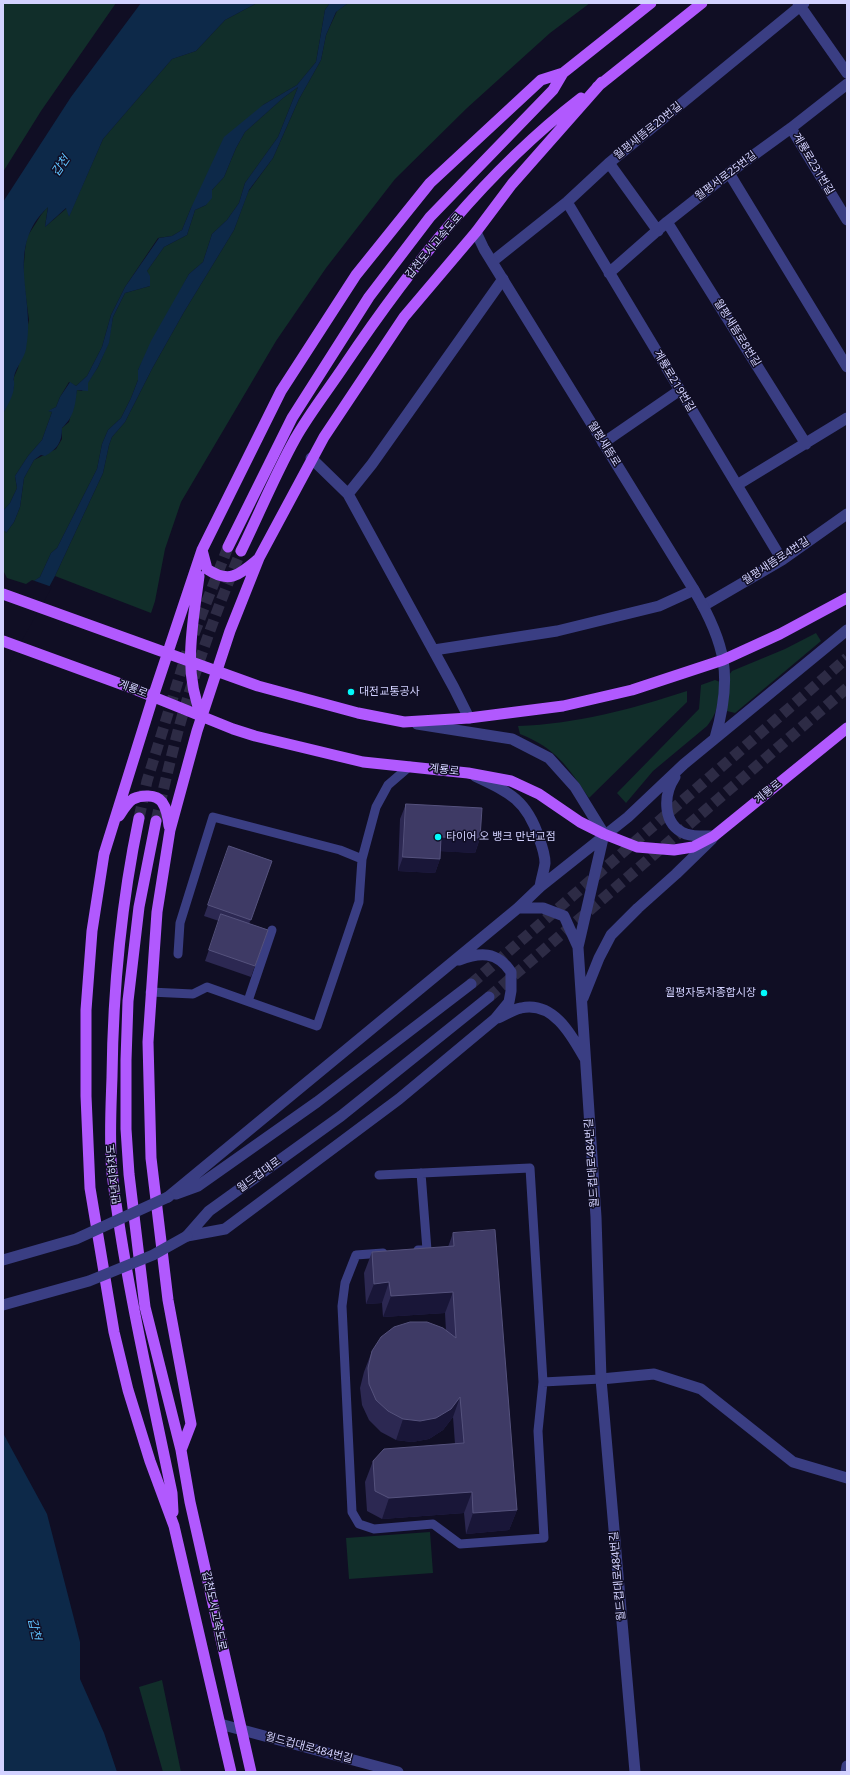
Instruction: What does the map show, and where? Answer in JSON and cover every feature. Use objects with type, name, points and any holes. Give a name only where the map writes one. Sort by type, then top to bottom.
[{"type":"main road","name":"갑천도시고속도로","points":[[228,547],[292,418],[369,297],[430,217],[553,90],[563,73],[651,3]]},
{"type":"main road","name":"갑천도시고속도로","points":[[241,551],[295,439],[381,312],[442,234],[492,178],[555,118],[702,3]]},
{"type":"main road","points":[[174,1526],[150,1461],[128,1390],[114,1332],[90,1188],[86,1096],[86,1010],[92,931],[104,854],[153,697],[202,550],[281,391],[356,275],[430,183],[541,80],[563,73]]},
{"type":"main road","points":[[181,1450],[191,1424],[168,1300],[151,1158],[148,1042],[150,992],[156,912],[170,830],[216,671],[259,558],[311,458],[404,317],[476,232],[512,184],[602,82]]},
{"type":"main road","points":[[202,550],[207,569],[224,577],[234,577],[243,572],[259,558]]},
{"type":"main road","points":[[202,550],[190,658],[192,685],[202,717]]},
{"type":"main road","points":[[3,594],[258,686],[358,713],[404,722],[469,718],[563,706],[632,690],[723,660],[780,634],[847,598]]},
{"type":"main road","name":"계룡로","points":[[3,642],[129,687],[202,717],[255,736],[363,762],[468,773],[511,780],[539,794],[580,822],[604,834],[637,847],[674,850],[693,847],[714,836],[847,728]]},
{"type":"main road","points":[[113,826],[125,807],[134,799],[150,795],[161,800],[167,813],[170,830]]},
{"type":"main road","name":"만년지하차도","points":[[139,818],[124,893],[114,991],[111,1131],[112,1171],[133,1310],[172,1493],[174,1526]]},
{"type":"main road","name":"만년지하차도","points":[[156,821],[139,907],[128,1001],[126,1129],[129,1174],[145,1307],[181,1450]]},
{"type":"main road","name":"갑천도시고속도로","points":[[181,1450],[190,1502],[251,1772]]},
{"type":"main road","name":"갑천도시고속도로","points":[[174,1526],[231,1772]]},
{"type":"street","points":[[801,4],[847,73]]},
{"type":"street","name":"월평새뜸로20번길","points":[[493,261],[566,202],[609,163],[801,4]]},
{"type":"street","name":"월평서로25번길","points":[[609,273],[667,222],[847,84]]},
{"type":"street","name":"계룡로231번길","points":[[791,128],[847,220]]},
{"type":"street","points":[[609,163],[658,231]]},
{"type":"street","points":[[729,173],[847,367]]},
{"type":"street","name":"계룡로219번길","points":[[566,202],[782,560]]},
{"type":"street","name":"월평새뜸로8번길","points":[[667,222],[806,444]]},
{"type":"street","name":"월평새뜸로","points":[[476,232],[484,249],[493,261],[704,606],[716,632],[723,660],[725,698],[715,738]]},
{"type":"street","points":[[348,494],[372,464],[503,279]]},
{"type":"street","points":[[603,443],[680,390]]},
{"type":"street","points":[[737,485],[847,418]]},
{"type":"street","points":[[311,458],[348,494],[434,650],[469,718]]},
{"type":"street","name":"월평새뜸로4번길","points":[[704,606],[782,560],[847,514]]},
{"type":"street","points":[[434,650],[557,631],[659,606],[694,590]]},
{"type":"street","points":[[168,1198],[518,908],[540,887],[604,834],[628,817],[684,764],[847,630]]},
{"type":"street","points":[[404,722],[512,739],[548,758],[575,787],[604,834],[578,947]]},
{"type":"street","points":[[684,764],[667,792],[665,800],[667,812],[678,828],[685,834],[714,836]]},
{"type":"street","points":[[468,773],[504,790],[524,807],[537,831],[543,850],[545,861],[540,887]]},
{"type":"street","points":[[581,1002],[599,958],[611,936],[638,908],[676,874],[714,836]]},
{"type":"street","points":[[518,908],[543,908],[564,916],[578,947]]},
{"type":"street","name":"월드컵대로484번길","points":[[578,947],[596,1217],[601,1379],[635,1772]]},
{"type":"street","points":[[187,1236],[225,1229],[399,1099],[495,1019],[509,1002],[511,991],[511,972],[506,965],[500,959],[490,955],[469,957],[452,963]]},
{"type":"street","points":[[3,1260],[76,1239],[198,1186],[317,1102],[471,984]]},
{"type":"street","name":"월드컵대로","points":[[3,1305],[89,1281],[153,1255],[187,1236],[209,1212],[341,1116],[489,997]]},
{"type":"street","points":[[495,1019],[522,1008],[538,1008],[556,1016],[570,1032],[585,1059]]},
{"type":"street","points":[[601,1379],[654,1374],[701,1389],[793,1462],[847,1478]]},
{"type":"street","name":"월드컵대로484번길","points":[[220,1724],[398,1772]]},
{"type":"street","points":[[846,1772],[847,1766]]},
{"type":"lane","points":[[150,992],[194,994],[207,987],[318,1026],[359,902],[362,859],[376,807],[388,785],[410,766]]},
{"type":"lane","points":[[178,954],[180,924],[213,817],[340,850],[362,859]]},
{"type":"lane","points":[[248,1002],[272,930]]},
{"type":"lane","points":[[380,1175],[530,1168],[543,1382],[538,1431],[544,1538],[460,1544],[433,1524],[374,1529],[359,1524],[352,1512],[342,1306],[345,1283],[356,1255],[391,1252]]},
{"type":"lane","points":[[405,1251],[427,1250],[422,1173]]},
{"type":"lane","points":[[543,1382],[601,1379]]},
{"type":"green space","points":[[3,3],[116,3],[41,111],[3,172]]},
{"type":"green space","points":[[257,3],[330,3],[325,10],[316,62],[297,85],[263,105],[191,208],[182,230],[172,236],[158,238],[125,287],[111,315],[102,347],[87,376],[76,386],[69,382],[56,407],[49,411],[52,412],[42,440],[28,456],[15,476],[17,488],[10,503],[3,511],[3,414],[14,387],[14,377],[18,368],[29,320],[23,276],[27,237],[48,206],[45,227],[67,208],[69,216],[103,139],[172,59],[196,51],[225,20]]},
{"type":"green space","points":[[348,3],[590,3],[550,33],[467,108],[395,179],[326,268],[276,341],[181,502],[165,549],[155,601],[151,613],[55,576],[103,473],[112,437],[125,422],[153,367],[184,312],[234,230],[248,192],[273,158],[299,99],[321,60],[326,35],[337,11]]},
{"type":"green space","points":[[298,87],[278,137],[245,183],[239,203],[227,220],[212,234],[203,262],[189,274],[138,370],[138,380],[131,398],[121,418],[108,430],[102,444],[97,469],[57,548],[51,553],[40,577],[27,586],[6,579],[3,572],[3,531],[6,533],[14,522],[20,507],[24,478],[34,460],[56,449],[62,439],[62,428],[69,422],[77,390],[82,391],[98,367],[108,344],[113,317],[125,293],[150,286],[147,271],[164,247],[187,235],[195,210],[206,205],[212,190],[224,177],[236,148],[245,132],[283,98]]},
{"type":"green space","points":[[816,633],[821,641],[735,713],[727,711],[729,675],[732,671],[785,649]]},
{"type":"green space","points":[[715,680],[720,682],[719,695],[716,710],[711,721],[653,771],[626,803],[617,793],[699,709],[701,685]]},
{"type":"green space","points":[[687,691],[687,702],[589,798],[560,760],[543,746],[520,734],[518,726],[540,725],[583,719],[646,704]]},
{"type":"green space","points":[[430,1532],[433,1573],[349,1579],[346,1538]]},
{"type":"green space","points":[[162,1680],[181,1772],[163,1772],[139,1687]]},
{"type":"water","name":"갑천","points":[[141,3],[257,3],[225,20],[196,51],[172,59],[103,139],[69,217],[66,208],[45,227],[48,207],[35,223],[27,240],[24,257],[24,275],[28,312],[26,349],[15,373],[12,397],[3,414],[3,202],[71,97]]},
{"type":"water","points":[[330,3],[348,3],[336,12],[326,35],[321,60],[299,99],[273,158],[249,190],[234,230],[184,312],[153,367],[125,422],[112,437],[103,473],[55,576],[3,672],[3,572],[6,579],[26,586],[40,577],[51,553],[57,548],[97,469],[102,444],[108,430],[121,418],[131,398],[138,380],[138,370],[151,341],[189,274],[203,262],[212,234],[227,220],[239,203],[245,183],[278,137],[298,87],[283,98],[245,132],[236,148],[224,177],[212,190],[212,198],[206,205],[195,210],[187,235],[164,247],[147,271],[150,276],[150,286],[125,293],[113,317],[109,343],[98,367],[88,383],[88,391],[77,390],[73,411],[69,420],[62,428],[60,442],[56,448],[45,456],[41,455],[34,460],[24,478],[20,507],[14,522],[6,533],[3,531],[3,511],[10,503],[17,488],[15,476],[28,456],[42,440],[52,412],[48,411],[56,407],[60,397],[70,382],[76,386],[87,376],[102,347],[111,315],[125,287],[159,238],[172,236],[182,230],[224,137],[263,105],[297,85],[316,62],[325,10]]},
{"type":"water","name":"갑천","points":[[3,1433],[47,1514],[80,1642],[80,1679],[104,1733],[117,1772],[3,1772]]},
{"type":"pier","points":[[3,570],[7,578],[26,584],[32,580],[52,587],[3,674]]},
{"type":"building","name":"타이어 오 뱅크 만년교점","points":[[406,804],[482,808],[480,838],[441,837],[440,859],[403,857]]},
{"type":"building","points":[[229,846],[272,861],[251,920],[208,905]]},
{"type":"building","points":[[221,914],[268,930],[255,966],[209,950]]},
{"type":"building","points":[[495,1230],[517,1510],[473,1513],[472,1492],[389,1498],[375,1491],[373,1461],[384,1449],[464,1443],[460,1397],[451,1409],[436,1418],[420,1421],[403,1419],[388,1411],[376,1400],[369,1384],[368,1368],[372,1351],[381,1337],[394,1327],[410,1322],[427,1322],[443,1328],[456,1338],[453,1292],[391,1296],[389,1282],[374,1284],[372,1252],[454,1246],[453,1233]]},
{"type":"tunnel","points":[[194,634],[228,547]]},
{"type":"tunnel","points":[[156,821],[183,712],[213,623],[241,551]]},
{"type":"tunnel","points":[[139,818],[147,781],[187,652]]},
{"type":"tunnel","points":[[471,984],[847,658]]},
{"type":"tunnel","points":[[489,997],[847,688]]},
{"type":"place","name":"대전교통공사","points":[[351,692]]},
{"type":"place","name":"타이어 오 뱅크 만년교점","points":[[438,837]]},
{"type":"place","name":"월평자동차종합시장","points":[[764,993]]}]
